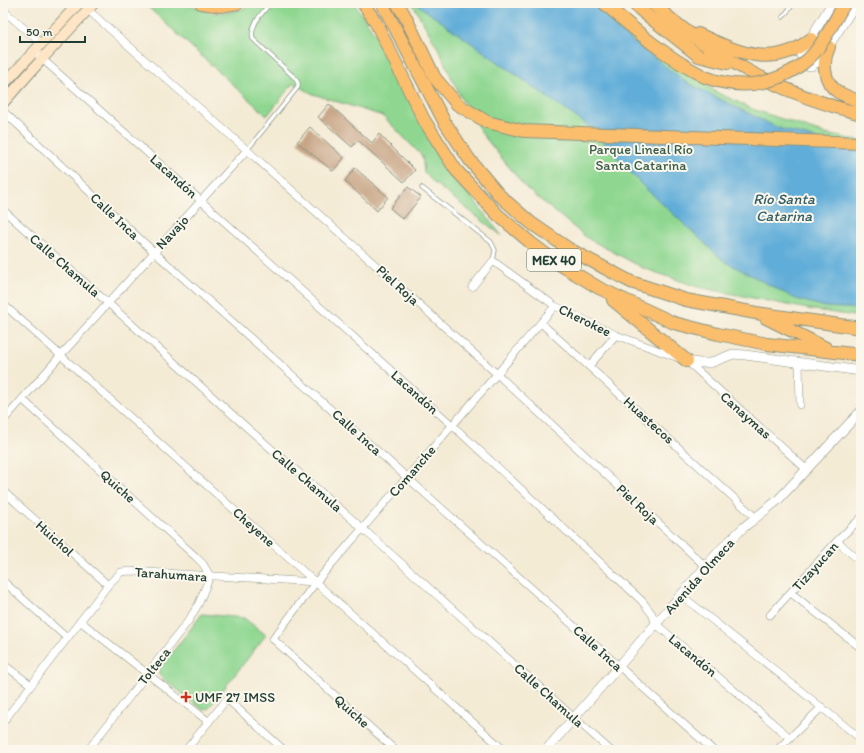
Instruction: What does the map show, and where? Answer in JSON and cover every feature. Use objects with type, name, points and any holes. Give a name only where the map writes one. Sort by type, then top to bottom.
[{"type":"highway","points":[[201,3],[221,6],[238,3]]},
{"type":"highway","name":"MEX 40","points":[[363,3],[375,21],[424,120],[456,170],[498,215],[559,264],[599,288],[674,323],[767,344],[861,356]]},
{"type":"highway","name":"MEX 40","points":[[382,3],[444,121],[469,159],[499,195],[531,223],[569,249],[631,282],[686,300],[756,313],[861,328]]},
{"type":"highway","points":[[397,3],[406,16],[436,78],[458,104],[487,122],[524,131],[861,143]]},
{"type":"highway","points":[[604,3],[647,40],[688,68],[705,77],[739,85],[767,82],[796,69],[809,59],[854,5]]},
{"type":"highway","points":[[634,3],[643,12],[699,56],[737,66]]},
{"type":"highway","points":[[652,3],[705,46],[737,66],[803,97],[861,114]]},
{"type":"highway","points":[[681,27],[732,49],[758,56],[772,56],[788,52],[797,49],[811,39]]},
{"type":"highway","points":[[829,47],[825,64],[828,82],[838,92],[861,102]]},
{"type":"highway","points":[[599,288],[686,361]]},
{"type":"highway","points":[[756,313],[835,352]]},
{"type":"main road","points":[[3,103],[38,55],[42,44],[87,5]]},
{"type":"main road","points":[[3,85],[38,55],[87,5]]},
{"type":"street","points":[[832,3],[801,54],[801,60],[805,65],[814,65],[829,47],[854,5]]},
{"type":"street","name":"Piel Roja","points":[[87,5],[497,374],[705,566]]},
{"type":"street","points":[[3,10],[42,44]]},
{"type":"street","name":"Lacandón","points":[[38,55],[452,425],[642,601],[650,610],[656,624],[789,737]]},
{"type":"street","name":"Calle Inca","points":[[3,111],[154,252],[713,750]]},
{"type":"street","name":"Navajo","points":[[3,421],[247,150]]},
{"type":"street","name":"Calle Chamula","points":[[3,210],[610,750]]},
{"type":"street","points":[[472,287],[493,261]]},
{"type":"street","name":"Cherokee","points":[[493,261],[556,306],[616,335],[686,361]]},
{"type":"street","name":"Cheyene","points":[[3,304],[504,750]]},
{"type":"street","name":"Comanche","points":[[273,639],[316,582],[556,306]]},
{"type":"street","name":"Huastecos","points":[[541,322],[756,518]]},
{"type":"street","points":[[590,366],[616,335]]},
{"type":"street","points":[[686,361],[710,363],[733,354],[861,371]]},
{"type":"street","name":"Canaymas","points":[[686,361],[806,469]]},
{"type":"street","points":[[800,362],[800,405]]},
{"type":"street","name":"Quiche","points":[[22,399],[196,557],[203,564],[210,576]]},
{"type":"street","name":"Avenida Olmeca","points":[[546,750],[705,566],[721,549],[778,500],[861,411]]},
{"type":"street","name":"Huichol","points":[[3,491],[108,585]]},
{"type":"street","name":"Tizayucan","points":[[770,615],[837,541],[861,518]]},
{"type":"street","points":[[837,541],[861,562]]},
{"type":"street","name":"Tarahumara","points":[[3,722],[108,585],[121,572],[130,571],[316,582]]},
{"type":"street","name":"Tolteca","points":[[88,750],[195,612],[210,576]]},
{"type":"street","points":[[3,581],[67,638]]},
{"type":"street","points":[[791,593],[861,648]]},
{"type":"street","points":[[681,595],[861,739]]},
{"type":"street","points":[[80,621],[209,722]]},
{"type":"street","name":"Quiche","points":[[273,639],[395,750]]},
{"type":"street","points":[[3,664],[31,685]]},
{"type":"street","points":[[186,750],[227,699],[284,750]]},
{"type":"street","points":[[777,750],[822,707]]},
{"type":"lane","name":"Navajo","points":[[247,150],[298,87],[298,83],[295,78],[253,39],[251,33],[253,27],[270,3]]},
{"type":"lane","points":[[783,17],[794,3]]},
{"type":"lane","points":[[422,188],[491,242],[495,250],[493,261]]},
{"type":"green space","points":[[151,3],[185,3],[212,13],[231,12],[249,7],[255,3],[354,3],[387,52],[433,139],[479,207],[502,236],[434,183],[424,172],[422,156],[383,116],[313,94],[293,83],[267,116],[148,7]]},
{"type":"green space","name":"Río Santa Catarina","points":[[412,3],[603,3],[670,61],[716,92],[752,109],[825,134],[861,141],[861,317],[808,309],[698,287],[643,268],[587,238],[526,188],[483,135],[460,96],[439,50]]},
{"type":"green space","points":[[202,614],[244,618],[266,635],[208,709],[203,710],[159,675],[159,670]]},
{"type":"water","name":"Río Santa Catarina","points":[[415,3],[593,3],[617,29],[686,82],[778,128],[861,152],[861,309],[826,307],[796,299],[724,261],[641,184],[591,128]]},
{"type":"building","points":[[329,104],[372,143],[379,134],[415,170],[404,182],[358,140],[352,147],[318,117]]},
{"type":"building","points":[[310,127],[344,158],[333,171],[297,142]]},
{"type":"building","points":[[355,168],[388,197],[377,211],[345,181]]},
{"type":"building","points":[[408,187],[421,197],[403,219],[390,208]]},
{"type":"place","name":"UMF 27 IMSS","points":[[186,697]]},
{"type":"park label","name":"Parque Lineal Río Santa Catarina","points":[[641,158]]}]
